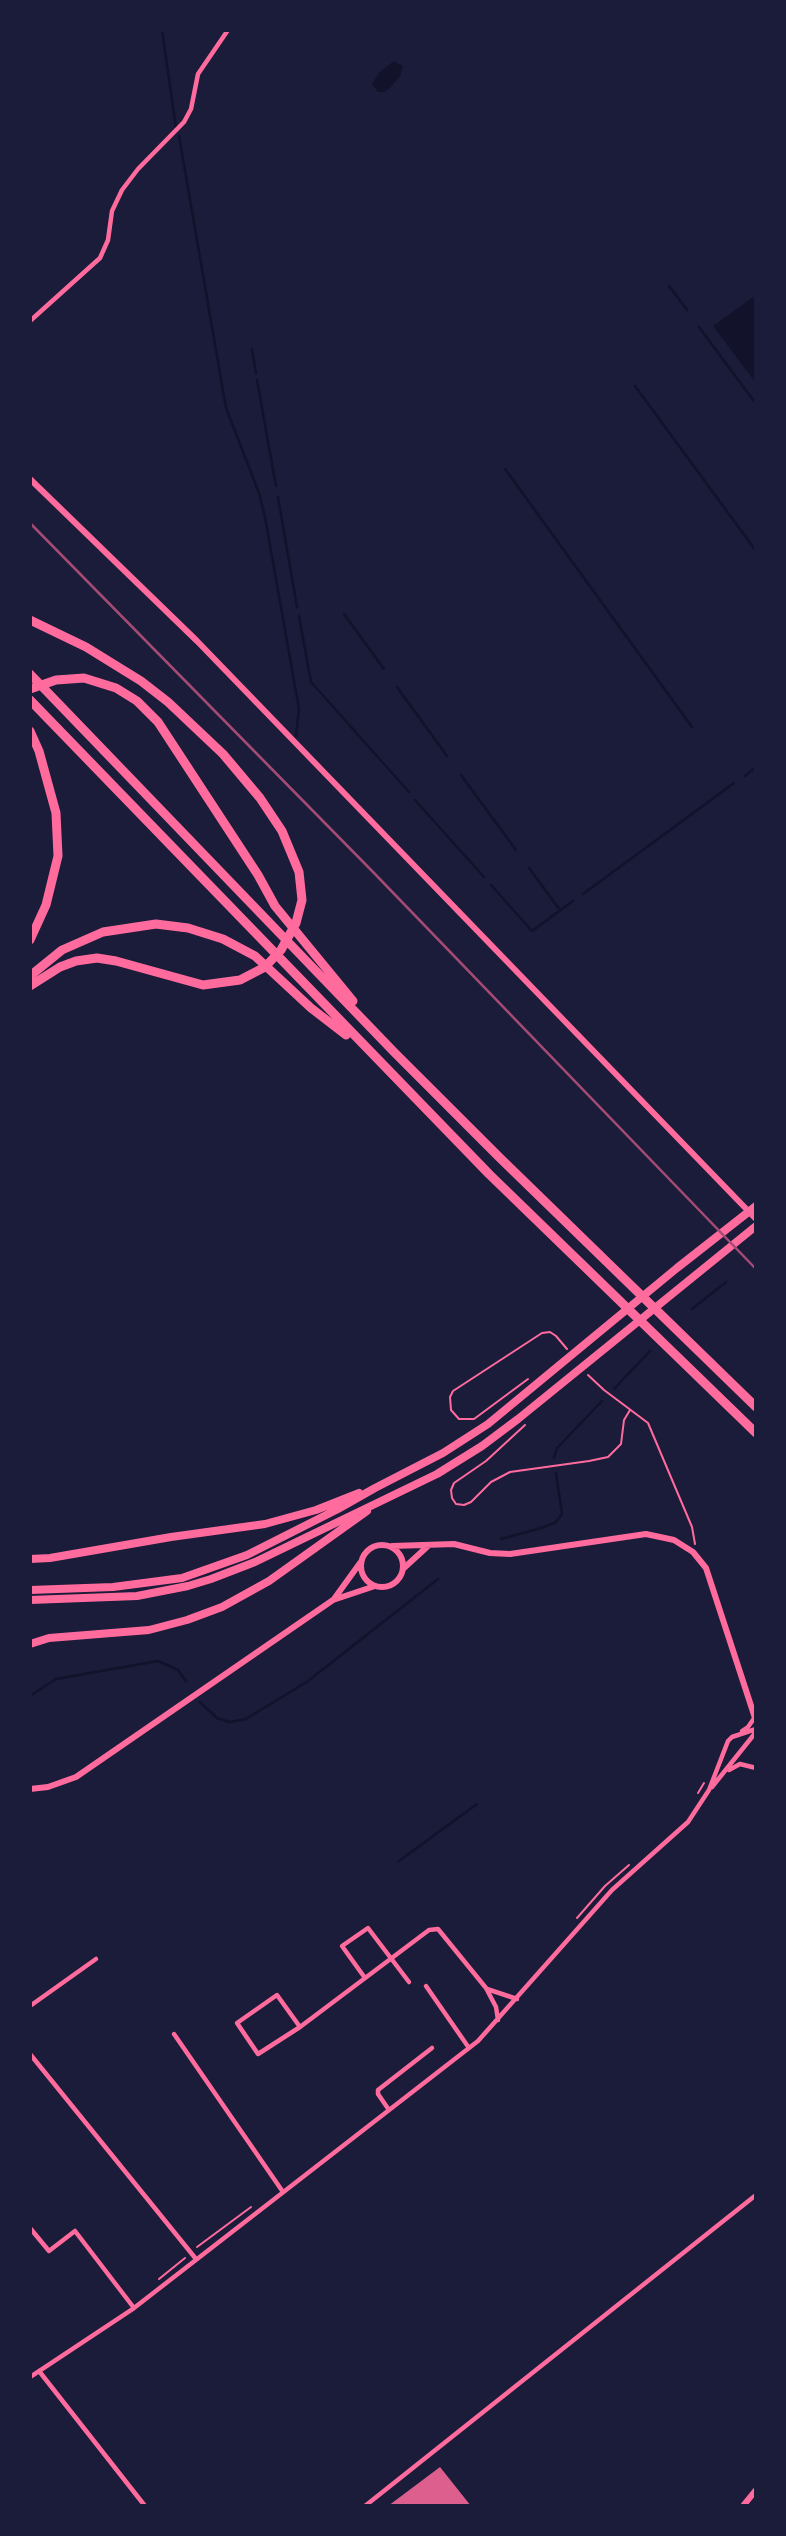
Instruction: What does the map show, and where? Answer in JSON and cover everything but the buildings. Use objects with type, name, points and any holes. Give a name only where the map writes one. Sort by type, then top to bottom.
[{"type":"highway","points":[[30,620],[112,663],[168,702],[196,727],[241,775],[268,809],[288,842],[299,872],[302,900],[287,942],[272,961],[251,975],[218,985],[188,982],[97,958],[60,967],[30,986]]},
{"type":"highway","points":[[30,674],[394,1052],[756,1407]]},
{"type":"highway","points":[[30,689],[55,680],[84,678],[116,688],[136,701],[158,722],[252,865],[275,906],[394,1052]]},
{"type":"highway","points":[[30,700],[369,1053],[489,1174],[756,1433]]},
{"type":"highway","points":[[30,731],[39,751],[56,813],[58,856],[46,905],[30,940]]},
{"type":"highway","points":[[30,976],[62,950],[103,932],[156,924],[188,928],[216,936],[255,956],[311,1008],[369,1053]]},
{"type":"highway","points":[[30,1590],[137,1585],[182,1578],[204,1571],[247,1555],[443,1454],[468,1438],[756,1206]]},
{"type":"highway","points":[[30,1600],[136,1596],[223,1576],[460,1461],[518,1419],[756,1226]]},
{"type":"highway","points":[[30,1559],[265,1524],[316,1510],[375,1488]]},
{"type":"highway","points":[[30,1644],[49,1638],[149,1630],[222,1607],[269,1581],[347,1524],[391,1496]]},
{"type":"street","points":[[30,321],[100,258],[108,240],[112,211],[121,190],[187,118],[198,74],[228,30]]},
{"type":"street","points":[[30,479],[197,641],[756,1219]]},
{"type":"street","points":[[334,1600],[366,1551],[375,1545],[454,1544],[490,1553],[510,1554],[646,1534],[666,1537],[693,1552],[706,1569],[756,1718],[728,1741],[709,1790]]},
{"type":"street","points":[[391,1546],[401,1555],[404,1568]]},
{"type":"street","points":[[30,1788],[48,1787],[76,1777],[334,1600],[375,1586],[388,1587],[394,1584],[404,1568],[428,1546]]},
{"type":"street","points":[[361,1561],[363,1576],[375,1586]]},
{"type":"street","points":[[738,1733],[756,1730]]},
{"type":"street","points":[[30,2377],[134,2308],[469,2048],[498,2020],[612,1890],[688,1822],[709,1790],[756,1730]]},
{"type":"street","points":[[723,1775],[740,1764],[756,1768]]},
{"type":"street","points":[[365,1978],[342,1947],[368,1928],[410,1982]]},
{"type":"street","points":[[300,2027],[277,1995],[237,2024],[258,2054],[300,2027],[429,1930],[438,1929],[486,1988],[496,2007],[498,2020]]},
{"type":"street","points":[[30,2006],[96,1959]]},
{"type":"street","points":[[426,1986],[469,2048]]},
{"type":"street","points":[[486,1988],[517,1998]]},
{"type":"street","points":[[174,2034],[283,2192]]},
{"type":"street","points":[[389,2110],[378,2090],[432,2048]]},
{"type":"street","points":[[30,2054],[196,2259]]},
{"type":"street","points":[[365,2506],[756,2195]]},
{"type":"street","points":[[30,2228],[48,2251],[75,2231],[134,2308]]},
{"type":"street","points":[[39,2371],[145,2506]]},
{"type":"street","points":[[743,2506],[756,2490]]},
{"type":"path","points":[[533,1375],[474,1419],[459,1419],[451,1410],[450,1397],[453,1391],[542,1333],[550,1332],[556,1336],[569,1352]]},
{"type":"path","points":[[584,1371],[604,1390],[648,1423],[654,1432],[692,1527],[695,1545],[693,1552]]},
{"type":"path","points":[[533,1419],[486,1461],[454,1483],[451,1490],[456,1504],[464,1506],[471,1502],[491,1482],[510,1472],[608,1457],[621,1444],[624,1420],[630,1409]]},
{"type":"path","points":[[697,1795],[709,1774],[714,1777]]},
{"type":"path","points":[[571,1926],[605,1886],[630,1864]]},
{"type":"path","points":[[152,2285],[251,2207]]},
{"type":"shaded area","points":[[394,61],[403,66],[400,76],[389,89],[378,92],[372,84],[379,73]]},
{"type":"shaded area","points":[[756,295],[756,383],[713,326]]},
{"type":"waterway","points":[[162,30],[176,128]]},
{"type":"waterway","points":[[179,136],[226,408],[259,493],[265,517],[299,709],[296,736]]},
{"type":"waterway","points":[[669,286],[687,310]]},
{"type":"waterway","points":[[699,327],[756,404]]},
{"type":"waterway","points":[[252,349],[256,373]]},
{"type":"waterway","points":[[257,380],[276,486]]},
{"type":"waterway","points":[[635,386],[756,551]]},
{"type":"waterway","points":[[505,469],[692,727]]},
{"type":"waterway","points":[[278,497],[297,607]]},
{"type":"waterway","points":[[344,614],[384,669]]},
{"type":"waterway","points":[[299,616],[311,682],[409,792]]},
{"type":"waterway","points":[[397,687],[447,756]]},
{"type":"waterway","points":[[745,776],[756,767]]},
{"type":"waterway","points":[[461,775],[516,850]]},
{"type":"waterway","points":[[583,894],[734,783]]},
{"type":"waterway","points":[[415,800],[484,877]]},
{"type":"waterway","points":[[529,868],[560,910]]},
{"type":"waterway","points":[[491,885],[532,931],[573,901]]},
{"type":"waterway","points":[[692,1309],[726,1282]]},
{"type":"waterway","points":[[614,1389],[650,1351]]},
{"type":"waterway","points":[[554,1458],[557,1448],[602,1401]]},
{"type":"waterway","points":[[501,1539],[555,1523],[562,1514],[556,1473]]},
{"type":"waterway","points":[[200,1702],[217,1718],[229,1722],[246,1719],[308,1681],[438,1579]]},
{"type":"waterway","points":[[30,1696],[56,1679],[158,1661],[178,1670],[186,1681]]},
{"type":"waterway","points":[[399,1861],[477,1804]]},
{"type":"railway","points":[[30,523],[374,873],[756,1269]]}]
